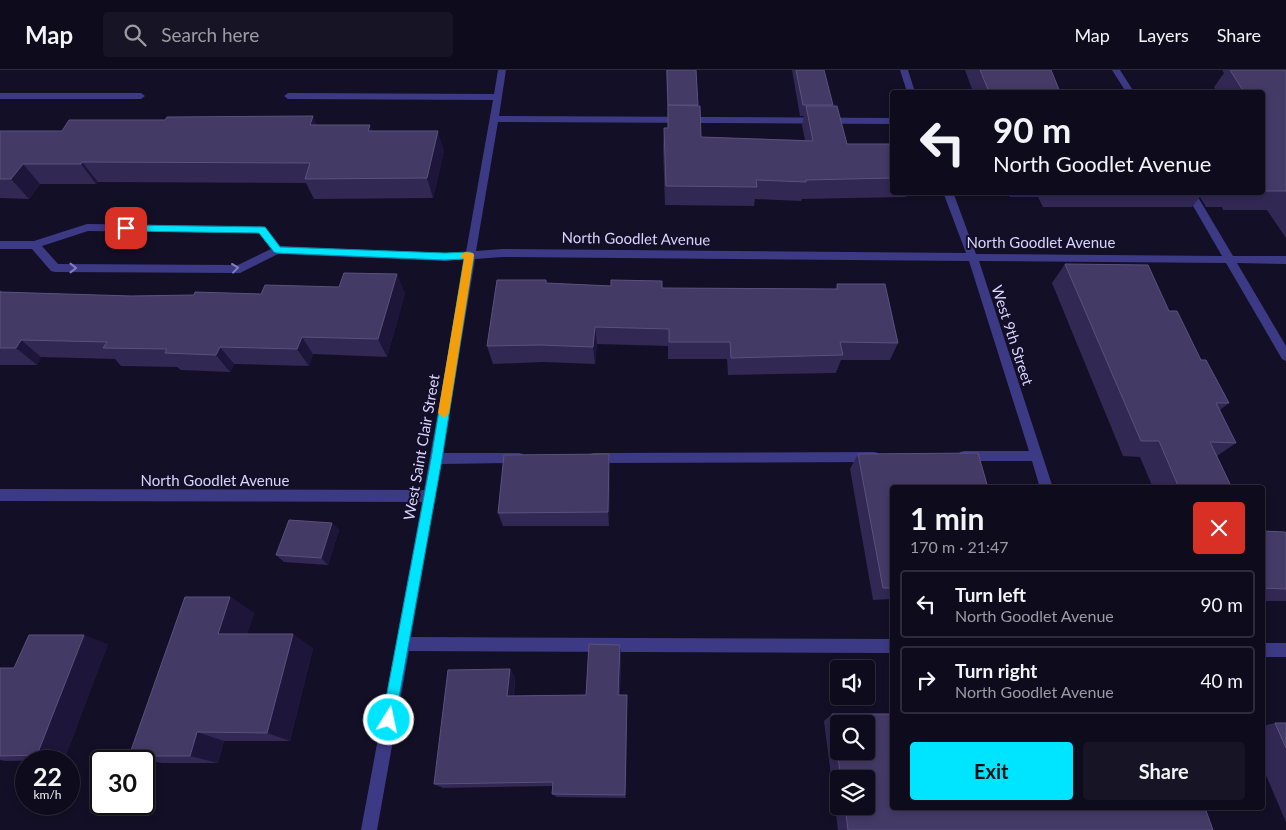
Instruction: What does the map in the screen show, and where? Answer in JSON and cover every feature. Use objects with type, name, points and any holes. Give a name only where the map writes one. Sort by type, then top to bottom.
[{"type":"street","name":"West Saint Clair Street","points":[[369,830],[436,459],[502,70]]},
{"type":"street","points":[[904,70],[910,90]]},
{"type":"street","points":[[1116,70],[1129,90]]},
{"type":"street","points":[[0,96],[141,96]]},
{"type":"street","points":[[288,96],[497,98]]},
{"type":"street","points":[[494,119],[890,121]]},
{"type":"street","name":"West 9th Street","points":[[949,195],[972,258],[1046,485]]},
{"type":"street","points":[[1192,195],[1286,356]]},
{"type":"street","points":[[0,245],[35,245],[87,227],[262,230],[277,250],[240,269],[55,268],[35,245]]},
{"type":"street","name":"North Goodlet Avenue","points":[[277,250],[445,256],[502,253],[1286,260]]},
{"type":"street","points":[[955,456],[1037,456]]},
{"type":"street","points":[[586,458],[885,457]]},
{"type":"street","points":[[436,459],[536,458]]},
{"type":"street","name":"North Goodlet Avenue","points":[[0,495],[429,496]]},
{"type":"street","points":[[403,644],[890,646]]},
{"type":"street","points":[[1265,650],[1286,650]]},
{"type":"building","points":[[667,70],[696,70],[698,105],[668,105]]},
{"type":"building","points":[[796,70],[824,70],[833,105],[803,105]]},
{"type":"building","points":[[980,70],[1051,70],[1059,90],[988,90]]},
{"type":"building","points":[[1230,70],[1286,70],[1286,191],[1265,191],[1265,90],[1243,90]]},
{"type":"building","points":[[668,105],[700,106],[701,137],[813,141],[806,106],[837,106],[847,144],[890,144],[890,178],[806,180],[806,182],[756,180],[757,187],[666,186],[664,128],[668,128]]},
{"type":"building","points":[[313,116],[310,125],[370,125],[368,131],[438,131],[427,178],[305,179],[310,163],[82,162],[81,164],[23,164],[11,179],[0,179],[0,131],[62,131],[69,120],[165,120],[167,117]]},
{"type":"building","points":[[1065,264],[1148,265],[1169,311],[1177,311],[1201,360],[1206,360],[1229,403],[1216,403],[1236,443],[1210,442],[1231,485],[1178,485],[1159,441],[1141,441]]},
{"type":"building","points":[[344,273],[397,274],[378,339],[302,337],[297,349],[220,347],[216,355],[165,353],[167,349],[103,348],[107,342],[21,340],[16,348],[0,348],[0,292],[131,296],[194,295],[195,292],[261,294],[265,285],[339,287]]},
{"type":"building","points":[[497,280],[546,280],[546,283],[611,286],[611,280],[662,281],[662,288],[838,289],[837,284],[885,284],[898,343],[840,342],[843,355],[731,358],[730,342],[669,342],[669,329],[595,327],[593,347],[487,346]]},
{"type":"building","points":[[978,453],[987,485],[890,485],[890,588],[883,588],[858,454]]},
{"type":"building","points":[[609,454],[608,512],[498,513],[504,455]]},
{"type":"building","points":[[289,520],[332,523],[321,558],[276,555]]},
{"type":"building","points":[[1265,531],[1286,533],[1286,589],[1265,588]]},
{"type":"building","points":[[185,597],[230,597],[218,634],[293,634],[267,733],[197,732],[190,756],[155,756],[155,750],[131,750]]},
{"type":"building","points":[[29,635],[84,635],[39,750],[15,750],[15,756],[0,756],[0,668],[14,668]]},
{"type":"building","points":[[589,644],[620,645],[618,695],[627,695],[625,795],[552,794],[553,782],[434,784],[448,670],[510,669],[507,696],[586,695]]},
{"type":"building","points":[[832,714],[890,714],[890,810],[1206,810],[1213,830],[848,830],[846,815],[875,815],[875,770],[840,770],[838,760],[875,760],[875,715]]},
{"type":"building","points":[[1275,723],[1286,723],[1286,748]]},
{"type":"slow traffic","points":[[444,413],[470,255],[465,256]]},
{"type":"route","points":[[126,228],[262,230],[277,250],[445,256],[470,255],[436,459],[389,720]]}]
